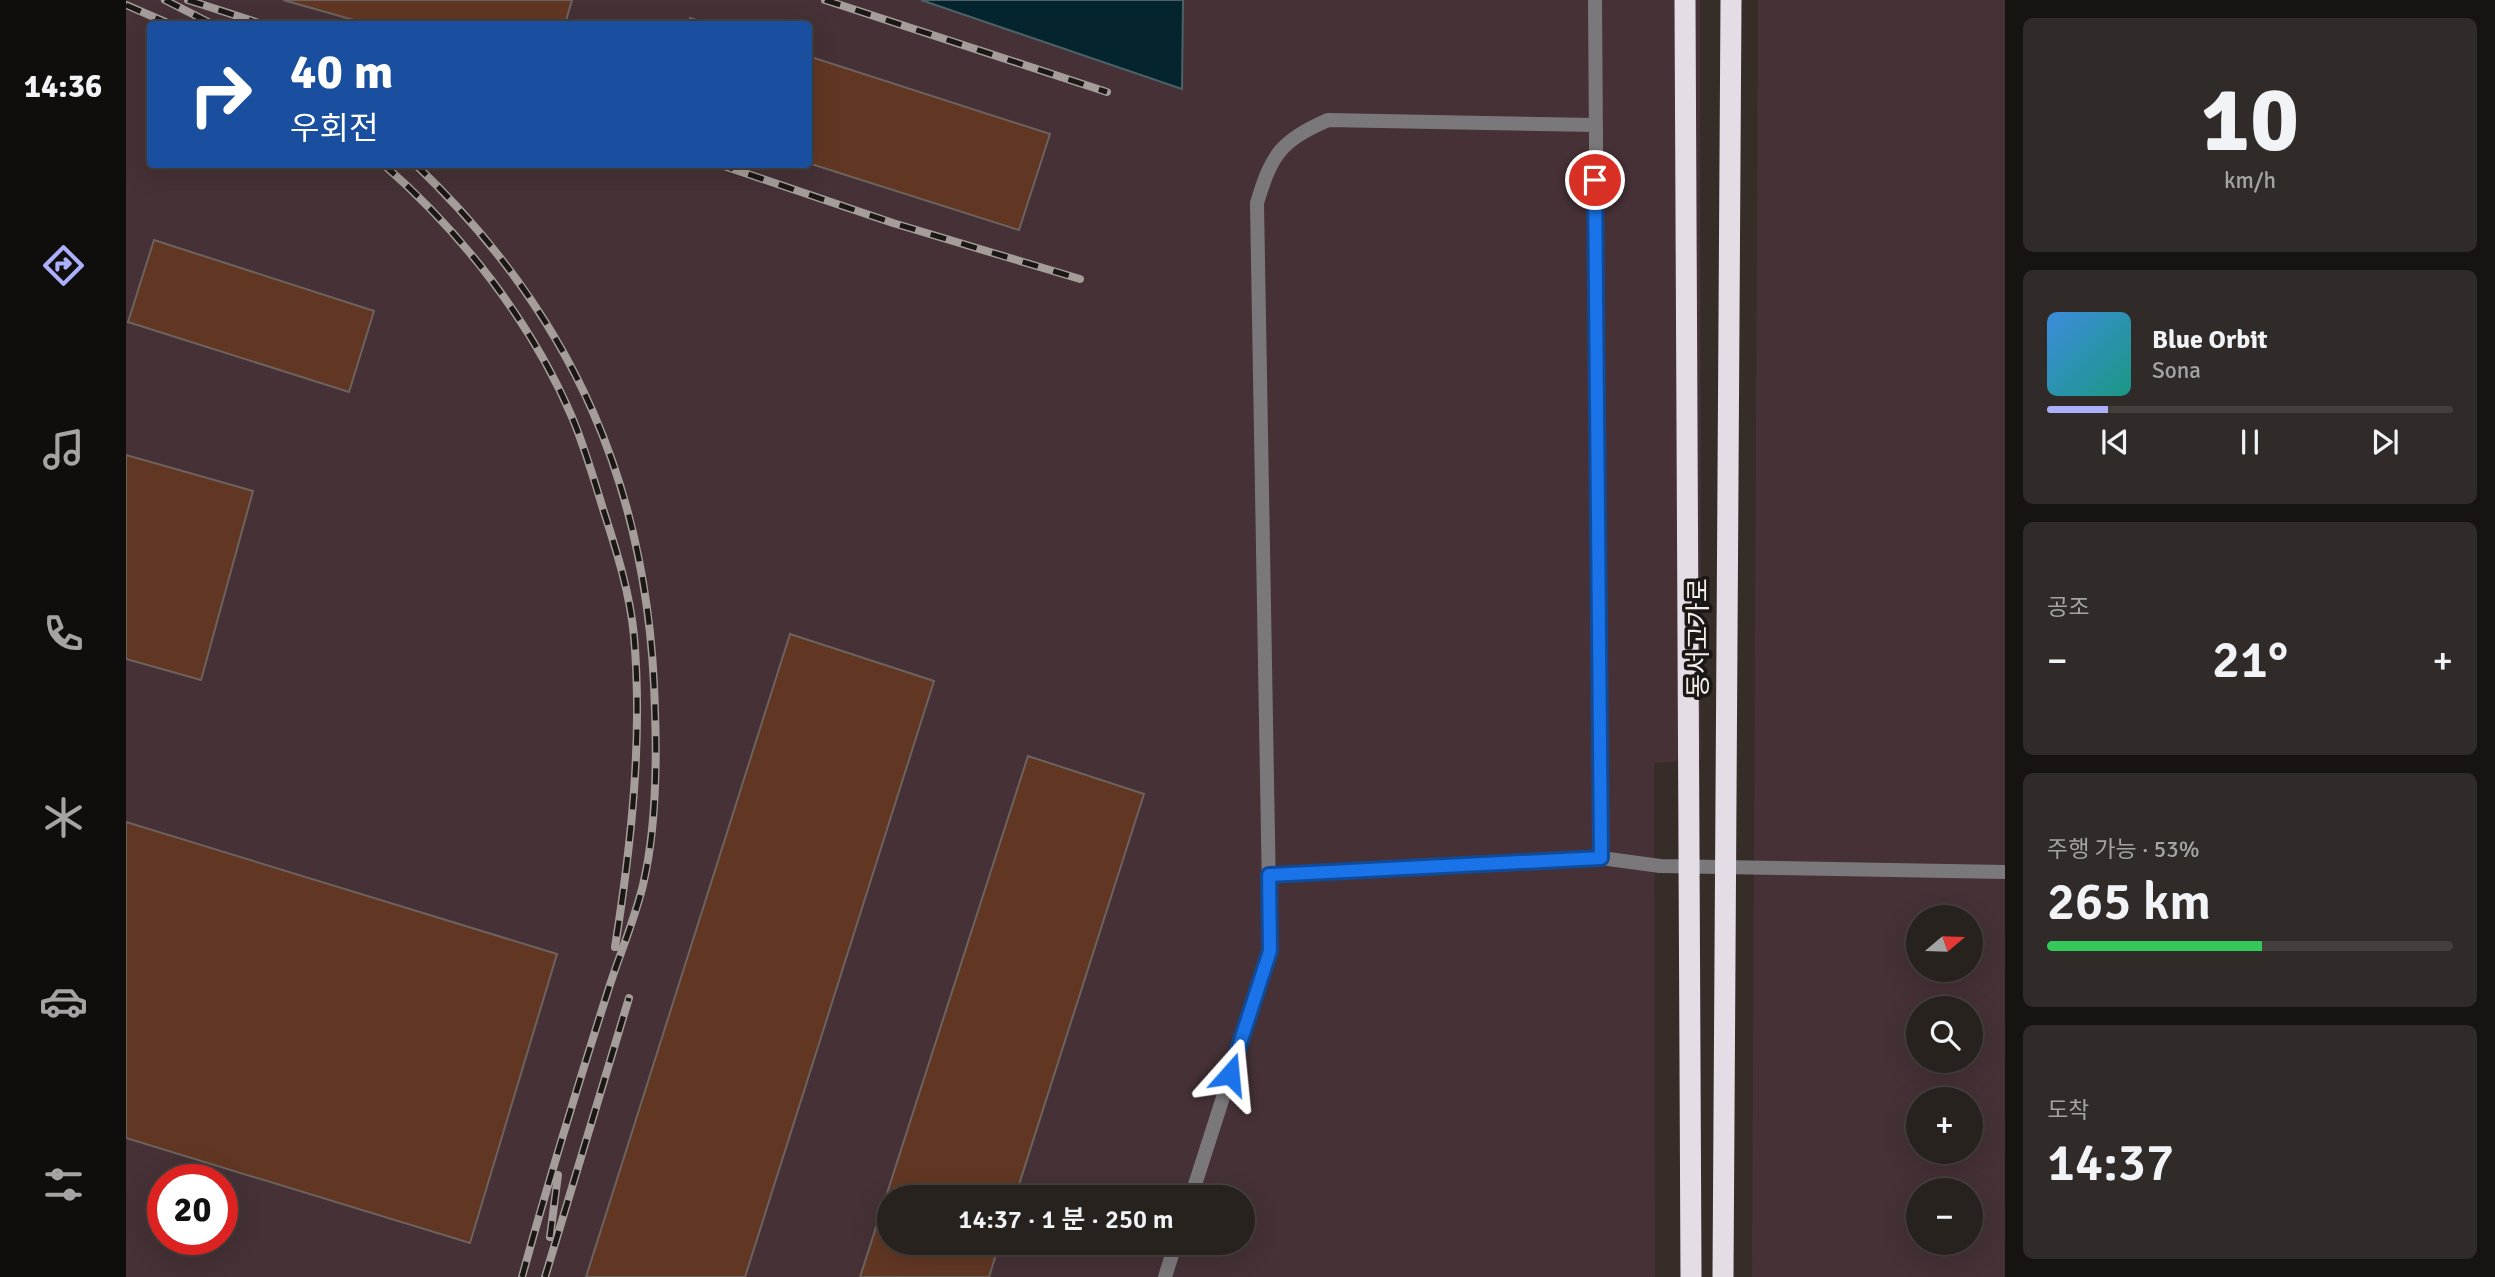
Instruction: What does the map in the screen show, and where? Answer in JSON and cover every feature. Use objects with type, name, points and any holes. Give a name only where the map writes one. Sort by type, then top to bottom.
[{"type":"highway","name":"동서고가로","points":[[1685,0],[1691,1277]]},
{"type":"highway","name":"동서고가로","points":[[1723,1277],[1731,0]]},
{"type":"lane","points":[[1595,0],[1601,858]]},
{"type":"lane","points":[[1195,1185],[1270,951],[1256,203],[1268,164],[1295,134],[1328,120],[1595,125]]},
{"type":"lane","points":[[1269,875],[1601,858],[1660,866],[2005,872]]},
{"type":"lane","points":[[1165,1277],[1172,1255]]},
{"type":"shaded area","points":[[126,0],[921,0],[1182,89],[1183,0],[1700,0],[1701,760],[1654,763],[1655,1277],[126,1277]]},
{"type":"shaded area","points":[[1758,0],[2005,0],[2005,1277],[1752,1277]]},
{"type":"water","points":[[921,0],[1183,0],[1182,89]]},
{"type":"building","points":[[283,0],[572,0],[566,21],[357,21]]},
{"type":"building","points":[[812,57],[1050,134],[1019,230],[812,164]]},
{"type":"building","points":[[154,240],[374,311],[349,392],[128,322]]},
{"type":"building","points":[[126,455],[253,491],[201,680],[126,659]]},
{"type":"building","points":[[790,634],[934,681],[745,1277],[586,1277]]},
{"type":"building","points":[[1028,756],[1144,794],[1019,1185],[890,1185]]},
{"type":"building","points":[[126,822],[557,954],[470,1243],[238,1172],[238,1164],[211,1164],[126,1138]]},
{"type":"building","points":[[877,1224],[877,1255],[996,1255],[989,1277],[860,1277]]},
{"type":"railway","points":[[165,0],[206,21]]},
{"type":"railway","points":[[188,0],[253,21]]},
{"type":"railway","points":[[825,0],[1107,92]]},
{"type":"railway","points":[[126,5],[163,21]]},
{"type":"railway","points":[[387,168],[412,190],[466,249],[515,313],[536,347],[577,429],[614,542],[632,620],[637,714],[634,792],[615,947]]},
{"type":"railway","points":[[419,168],[471,222],[519,283],[560,346],[593,412],[619,482],[638,554],[650,631],[656,754],[655,799],[647,864],[631,926],[611,980],[522,1277]]},
{"type":"railway","points":[[730,168],[893,223],[1080,279]]},
{"type":"railway","points":[[545,1277],[629,998]]},
{"type":"railway","points":[[550,1237],[558,1175]]},
{"type":"route","points":[[1230,1074],[1270,951],[1269,875],[1601,858],[1595,180]]}]
